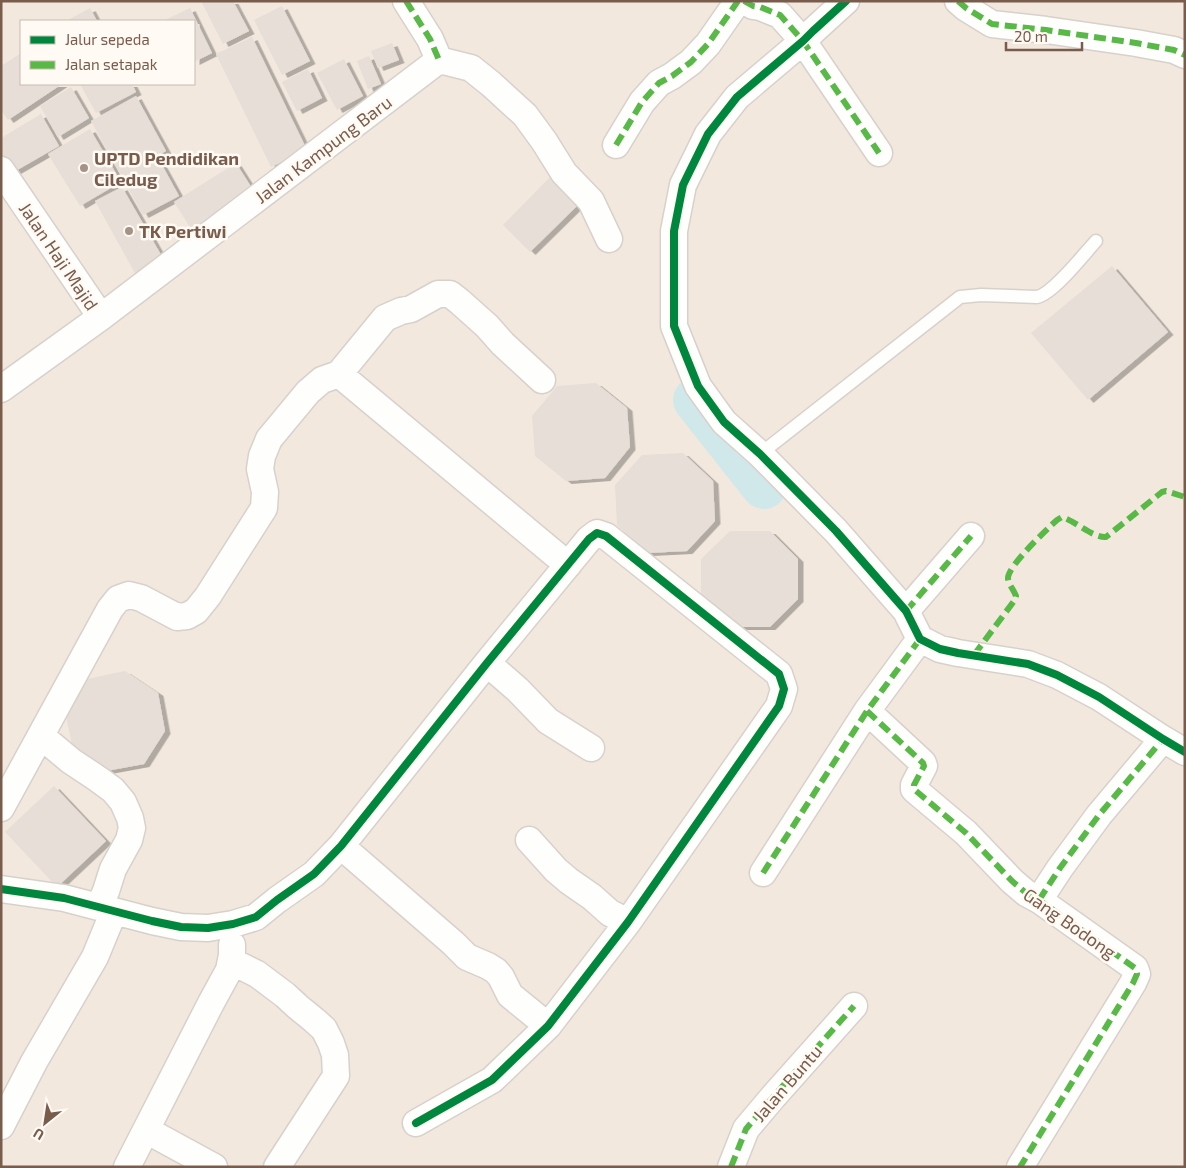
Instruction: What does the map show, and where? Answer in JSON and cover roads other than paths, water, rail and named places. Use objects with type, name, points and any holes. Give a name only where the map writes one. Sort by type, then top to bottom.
[{"type":"street","points":[[406,1],[430,39],[439,60],[471,68],[492,84],[525,115],[564,173],[591,201],[609,239]]},
{"type":"street","points":[[616,145],[642,102],[659,83],[691,62],[708,44],[738,1]]},
{"type":"street","points":[[744,1],[753,6],[760,7],[793,30],[879,153]]},
{"type":"street","points":[[793,30],[813,31],[846,1]]},
{"type":"street","points":[[958,1],[992,24],[1136,43],[1174,50],[1185,55]]},
{"type":"street","points":[[793,30],[708,134],[684,184],[674,231],[674,326],[698,386],[724,422],[760,454],[836,531],[906,611],[920,639],[940,649],[1028,664],[1057,675],[1100,697],[1174,746],[1099,815],[1060,868],[1040,900]]},
{"type":"street","name":"Jalan Kampung Baru","points":[[1,390],[101,317],[439,60]]},
{"type":"street","name":"Jalan Haji Majid","points":[[1,170],[101,317]]},
{"type":"street","points":[[1,808],[110,609],[118,599],[129,595],[141,598],[177,617],[187,616],[196,611],[208,596],[264,508],[265,492],[260,469],[262,456],[269,439],[308,392],[322,380],[339,374],[384,318],[410,310],[438,294],[450,294],[487,326],[503,344],[542,380]]},
{"type":"street","points":[[339,374],[568,565]]},
{"type":"street","points":[[1,889],[64,898],[181,927],[208,928],[233,924],[256,917],[314,874],[341,846],[589,538],[597,533],[606,536],[779,674],[784,689],[778,706],[628,922],[548,1026],[492,1080],[416,1124]]},
{"type":"street","points":[[906,611],[971,536]]},
{"type":"street","points":[[763,873],[867,711],[920,639]]},
{"type":"street","points":[[487,663],[548,720],[590,748]]},
{"type":"street","name":"Gang Bodong","points":[[867,711],[923,763],[924,766],[914,785],[916,791],[966,833],[1012,882],[1135,968],[1137,974],[1133,983],[1020,1167]]},
{"type":"street","points":[[1,1126],[34,1062],[95,957],[106,909],[106,891],[113,869],[129,840],[132,828],[123,802],[112,790],[70,761],[40,736]]},
{"type":"street","points":[[529,840],[556,870],[569,881],[592,897],[610,913],[628,922]]},
{"type":"street","points":[[341,846],[467,957],[496,971],[510,995],[548,1026]]},
{"type":"street","points":[[127,1167],[229,970],[232,955],[233,924]]},
{"type":"street","points":[[231,961],[257,974],[285,995],[324,1029],[335,1056],[336,1076],[277,1167]]},
{"type":"street","name":"Jalan Buntu","points":[[731,1167],[746,1130],[773,1096],[854,1006]]},
{"type":"street","points":[[146,1130],[214,1167]]},
{"type":"lane","points":[[760,454],[960,297],[981,295],[1043,296],[1096,241]]},
{"type":"waterway","points":[[696,400],[764,486]]},
{"type":"place","name":"UPTD Pendidikan Ciledug","points":[[84,168]]},
{"type":"place","name":"TK Pertiwi","points":[[129,231]]}]
